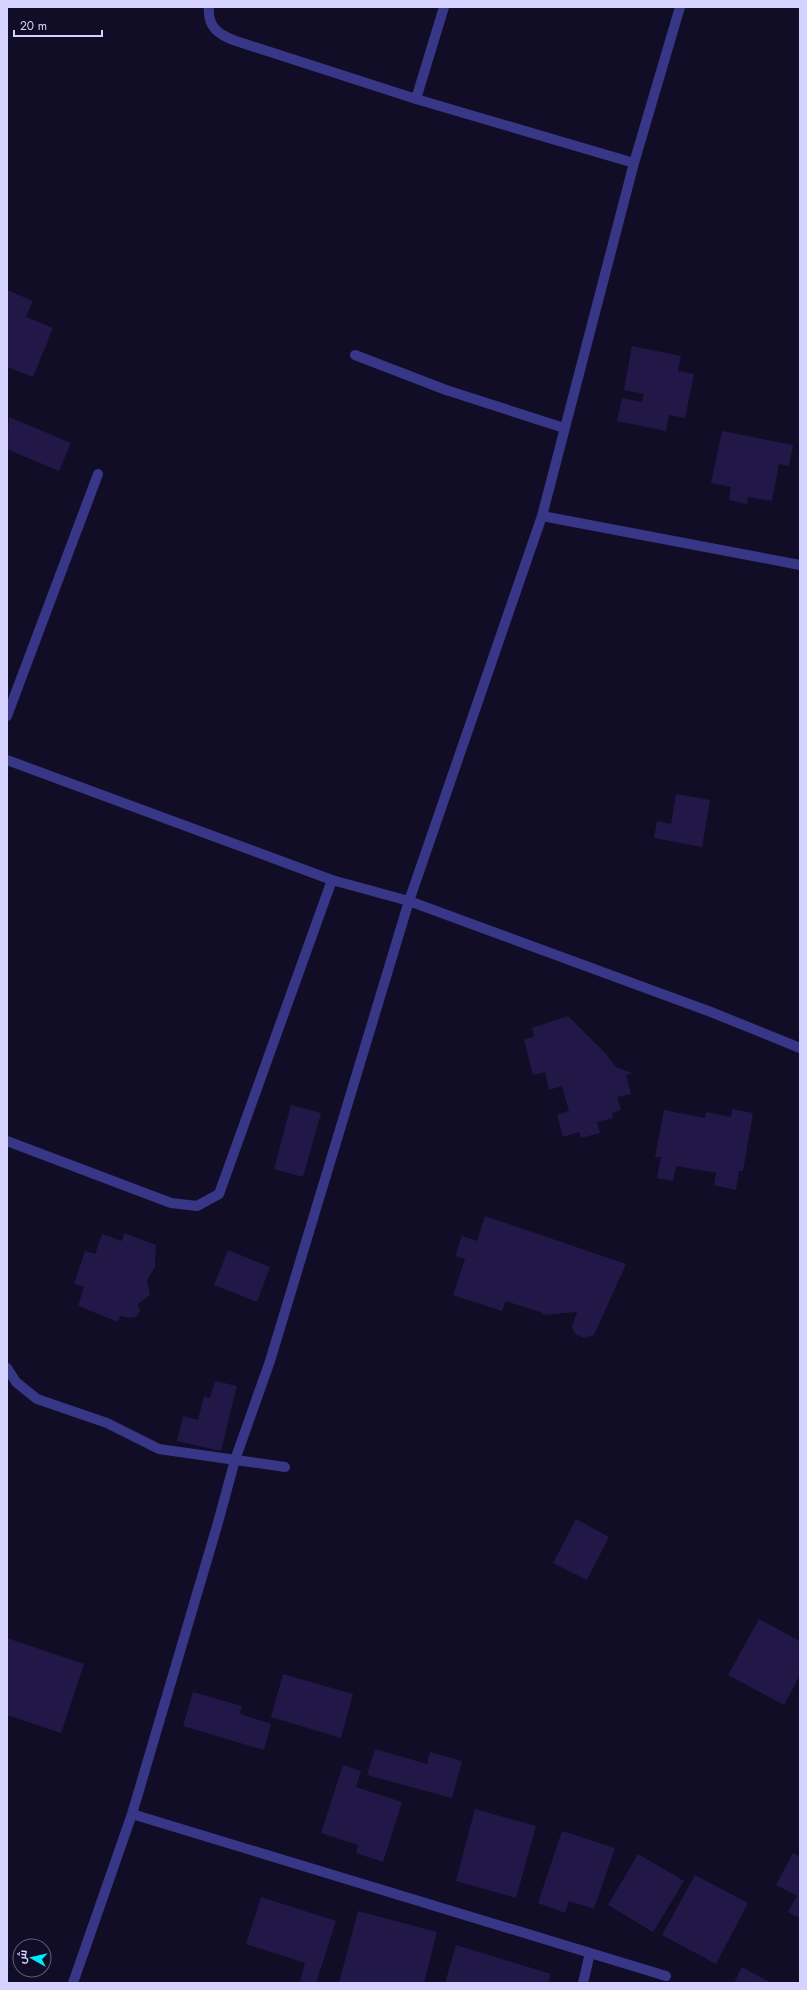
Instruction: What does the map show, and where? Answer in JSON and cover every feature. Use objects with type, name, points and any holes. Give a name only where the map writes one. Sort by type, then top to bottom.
[{"type":"street","points":[[209,7],[211,23],[218,33],[228,38],[416,99],[634,163]]},
{"type":"street","points":[[416,99],[444,7]]},
{"type":"street","points":[[73,1983],[132,1814],[235,1460],[270,1361],[409,901],[542,516],[634,163],[680,7]]},
{"type":"street","points":[[355,355],[446,390],[564,428]]},
{"type":"street","points":[[7,716],[98,474]]},
{"type":"street","points":[[542,516],[800,565]]},
{"type":"street","points":[[7,760],[332,880],[409,901],[711,1012],[800,1048]]},
{"type":"street","points":[[7,1140],[171,1203],[197,1206],[219,1194],[332,880]]},
{"type":"street","points":[[7,1368],[16,1382],[37,1399],[107,1423],[159,1449],[284,1467]]},
{"type":"street","points":[[132,1814],[666,1976]]},
{"type":"street","points":[[583,1983],[590,1953]]},
{"type":"building","points":[[7,290],[33,301],[26,317],[53,328],[33,377],[7,367]]},
{"type":"building","points":[[632,346],[681,356],[678,371],[694,374],[685,418],[669,415],[666,431],[617,421],[622,398],[642,402],[644,394],[624,390]]},
{"type":"building","points":[[9,417],[71,443],[59,471],[7,449]]},
{"type":"building","points":[[722,431],[793,445],[789,466],[779,464],[772,501],[748,497],[747,504],[729,500],[731,487],[711,483]]},
{"type":"building","points":[[676,794],[710,800],[702,847],[654,838],[657,821],[671,824]]},
{"type":"building","points":[[568,1016],[606,1054],[616,1067],[632,1073],[626,1075],[631,1094],[617,1097],[621,1110],[612,1113],[613,1118],[597,1122],[600,1133],[581,1138],[579,1132],[563,1137],[557,1115],[569,1111],[562,1086],[549,1090],[545,1072],[533,1075],[524,1040],[534,1036],[532,1028]]},
{"type":"building","points":[[291,1105],[321,1113],[303,1177],[274,1169]]},
{"type":"building","points":[[732,1109],[753,1113],[743,1171],[739,1171],[736,1190],[714,1185],[716,1173],[676,1166],[673,1181],[657,1178],[661,1157],[655,1157],[664,1110],[705,1118],[706,1112],[731,1117]]},
{"type":"building","points":[[485,1216],[626,1264],[594,1335],[584,1338],[575,1334],[572,1327],[577,1312],[542,1315],[543,1313],[506,1301],[502,1311],[453,1295],[465,1259],[455,1256],[462,1236],[477,1241]]},
{"type":"building","points":[[124,1233],[156,1245],[155,1267],[147,1280],[150,1295],[138,1304],[140,1311],[136,1317],[129,1318],[120,1316],[118,1322],[78,1306],[84,1287],[74,1284],[85,1251],[95,1254],[102,1234],[122,1241]]},
{"type":"building","points":[[228,1250],[270,1267],[257,1302],[214,1285]]},
{"type":"building","points":[[215,1381],[237,1386],[221,1451],[177,1441],[183,1416],[198,1420],[204,1396],[210,1398]]},
{"type":"building","points":[[576,1519],[609,1537],[587,1580],[553,1563]]},
{"type":"building","points":[[759,1619],[800,1641],[800,1675],[784,1705],[728,1675]]},
{"type":"building","points":[[7,1638],[84,1664],[61,1733],[7,1715]]},
{"type":"building","points":[[283,1674],[353,1694],[341,1738],[271,1717]]},
{"type":"building","points":[[193,1692],[242,1706],[240,1714],[271,1724],[264,1750],[183,1726]]},
{"type":"building","points":[[375,1749],[427,1764],[430,1752],[462,1761],[452,1798],[367,1775]]},
{"type":"building","points":[[343,1765],[361,1771],[356,1787],[402,1802],[383,1862],[356,1853],[358,1845],[321,1833]]},
{"type":"building","points":[[475,1809],[536,1826],[516,1898],[456,1881]]},
{"type":"building","points":[[562,1831],[615,1848],[594,1909],[569,1901],[565,1913],[538,1903]]},
{"type":"building","points":[[793,1853],[800,1856],[800,1918],[788,1912],[797,1896],[776,1885]]},
{"type":"building","points":[[638,1854],[684,1881],[653,1932],[608,1905]]},
{"type":"building","points":[[695,1875],[748,1903],[716,1964],[662,1935]]},
{"type":"building","points":[[261,1897],[336,1921],[316,1983],[300,1981],[305,1963],[246,1944]]},
{"type":"building","points":[[358,1911],[437,1932],[424,1983],[339,1983]]},
{"type":"building","points":[[456,1945],[551,1974],[548,1983],[445,1983]]},
{"type":"building","points":[[742,1967],[771,1983],[734,1983]]}]
